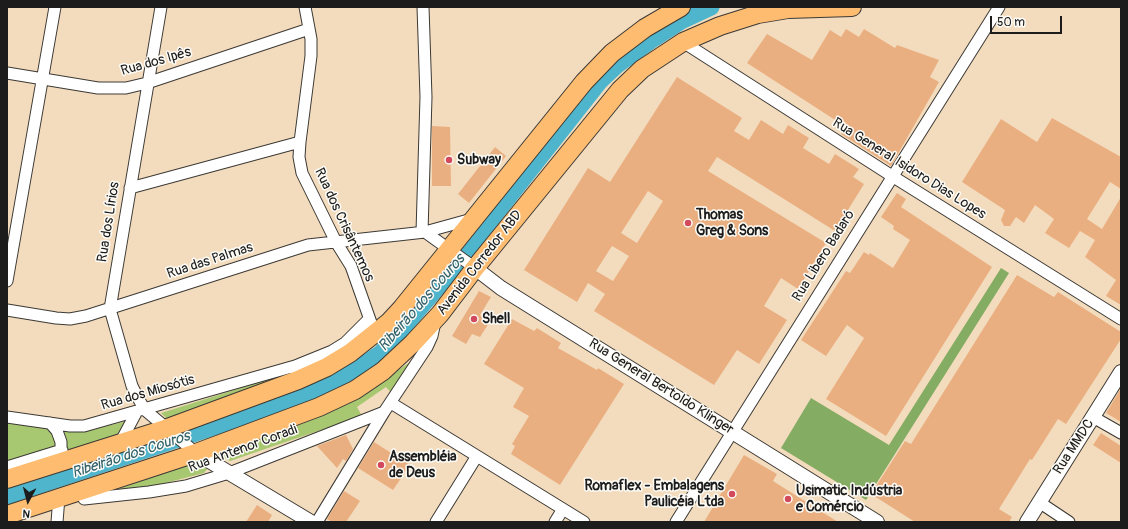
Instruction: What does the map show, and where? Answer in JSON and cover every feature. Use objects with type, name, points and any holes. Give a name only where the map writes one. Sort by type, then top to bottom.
[{"type":"highway","points":[[7,479],[60,458],[169,432],[297,373],[327,367],[350,353],[372,326],[402,308],[452,251],[474,218],[584,82],[612,53],[645,28],[681,7]]},
{"type":"highway","name":"Avenida Corredor ABD","points":[[7,515],[319,407],[355,390],[383,371],[436,319],[472,267],[620,90],[642,69],[683,42],[720,26],[758,14],[788,9],[852,7]]},
{"type":"street","points":[[7,281],[56,7]]},
{"type":"street","name":"Rua dos Lírios","points":[[161,7],[110,309],[140,411],[193,450]]},
{"type":"street","name":"Rua dos Crisântemos","points":[[304,7],[309,29],[311,56],[300,142],[299,157],[302,173],[336,242],[351,266],[372,326]]},
{"type":"street","points":[[423,7],[426,97],[423,232],[452,251]]},
{"type":"street","name":"Rua Libero Badaró","points":[[676,522],[999,7]]},
{"type":"street","name":"Rua dos Ipês","points":[[7,73],[98,88],[126,88],[147,83],[309,29]]},
{"type":"street","name":"Rua General Isidoro Dias Lopes","points":[[683,42],[892,176],[1121,319]]},
{"type":"street","points":[[130,188],[300,142]]},
{"type":"street","name":"Rua das Palmas","points":[[7,310],[70,318],[86,316],[308,245],[423,232],[474,218]]},
{"type":"street","name":"Rua General Bertoldo Klinger","points":[[452,251],[501,288],[876,522]]},
{"type":"street","points":[[317,522],[427,347],[432,336],[436,319]]},
{"type":"street","name":"Rua MMDC","points":[[1027,522],[1121,372]]},
{"type":"street","name":"Rua dos Miosótis","points":[[7,417],[84,426],[297,373]]},
{"type":"street","points":[[388,408],[477,456],[584,522]]},
{"type":"street","name":"Rua Antenor Coradi","points":[[84,498],[149,492],[186,486],[229,473],[388,408]]},
{"type":"street","points":[[120,443],[140,411]]},
{"type":"street","points":[[1093,417],[1121,433]]},
{"type":"street","points":[[7,467],[33,459],[60,458],[57,431],[50,423]]},
{"type":"street","points":[[193,450],[311,522]]},
{"type":"street","points":[[436,522],[477,456]]},
{"type":"street","points":[[57,522],[59,497]]},
{"type":"street","points":[[1039,502],[1068,522]]},
{"type":"street","points":[[555,522],[563,509]]},
{"type":"green space","points":[[1001,268],[1009,273],[866,500],[781,448],[811,398],[889,445]]},
{"type":"green space","points":[[410,362],[392,394],[386,387],[357,407],[362,416],[230,461],[218,455],[350,403]]},
{"type":"green space","points":[[279,376],[282,377],[171,423],[161,413]]},
{"type":"green space","points":[[7,419],[49,425],[59,448],[7,464]]},
{"type":"green space","points":[[127,421],[120,435],[62,452],[56,428],[65,431],[84,432]]},
{"type":"green space","points":[[198,461],[208,468],[204,473],[154,486],[102,495]]},
{"type":"building","points":[[846,29],[859,37],[864,29],[895,48],[897,45],[939,60],[930,77],[939,82],[891,166],[841,134],[846,127],[747,63],[767,34],[812,60],[830,30],[841,37]]},
{"type":"building","points":[[677,77],[742,118],[734,131],[749,140],[761,120],[783,134],[788,125],[809,138],[803,148],[829,164],[835,154],[859,169],[853,177],[864,184],[835,231],[717,157],[708,171],[826,243],[798,289],[781,278],[764,306],[787,320],[759,364],[737,350],[714,385],[594,311],[605,294],[588,283],[577,302],[524,270],[588,168],[610,182]],"holes":[[[648,191],[663,201],[637,243],[621,233]],[[612,246],[629,256],[613,281],[596,271]]]},
{"type":"building","points":[[1052,118],[1121,157],[1121,189],[1110,182],[1087,219],[1102,229],[1121,197],[1121,305],[1106,296],[1116,280],[1085,257],[1095,240],[1080,231],[1069,248],[1045,233],[1054,219],[1035,205],[1024,223],[1016,217],[1010,226],[1004,226],[1001,220],[1005,210],[962,182],[1001,119],[1037,142]]},
{"type":"building","points":[[432,126],[450,127],[451,186],[432,186]]},
{"type":"building","points":[[495,147],[506,156],[469,203],[458,194]]},
{"type":"building","points":[[897,193],[906,199],[901,207],[992,267],[886,436],[826,399],[864,338],[847,325],[826,356],[801,340],[846,271],[850,273],[864,252],[869,255],[870,253],[893,268],[910,240],[893,229],[894,226],[881,217]]},
{"type":"building","points":[[1017,275],[1054,297],[1058,292],[1121,332],[1121,339],[1066,424],[1058,419],[1032,460],[1030,459],[999,509],[1012,517],[1009,522],[915,522],[871,494],[905,441],[911,444]]},
{"type":"building","name":"Shell","points":[[479,291],[491,297],[480,315],[489,323],[480,337],[472,334],[466,344],[452,336]]},
{"type":"building","points":[[512,319],[534,331],[537,328],[561,343],[558,348],[597,370],[598,368],[624,384],[560,485],[511,454],[515,446],[512,444],[529,416],[513,407],[524,388],[484,364]]},
{"type":"building","points":[[1121,388],[1121,422],[1106,413]]},
{"type":"building","points":[[1101,433],[1121,446],[1121,463],[1093,445]]},
{"type":"building","name":"Assembléia de Deus","points":[[346,435],[353,449],[346,461],[343,459],[337,468],[317,446]]},
{"type":"building","name":"Assembléia de Deus","points":[[374,442],[410,465],[393,490],[358,468]]},
{"type":"building","points":[[744,455],[777,474],[773,481],[838,522],[704,522]]},
{"type":"building","points":[[344,491],[360,501],[346,522],[332,522],[327,519]]},
{"type":"building","points":[[257,505],[272,515],[268,522],[246,522]]},
{"type":"waterway","name":"Ribeirão dos Couros","points":[[7,496],[286,403],[317,391],[381,353],[437,288],[600,81],[616,66],[653,39],[681,21],[711,7]]},
{"type":"place","name":"Subway","points":[[449,160]]},
{"type":"place","name":"Thomas Greg & Sons","points":[[688,223]]},
{"type":"place","name":"Shell","points":[[474,319]]},
{"type":"place","name":"Assembléia de Deus","points":[[381,465]]},
{"type":"place","name":"Romaflex - Embalagens Paulicéia Ltda","points":[[732,494]]},
{"type":"place","name":"Usimatic Indústria e Comércio","points":[[788,499]]}]
